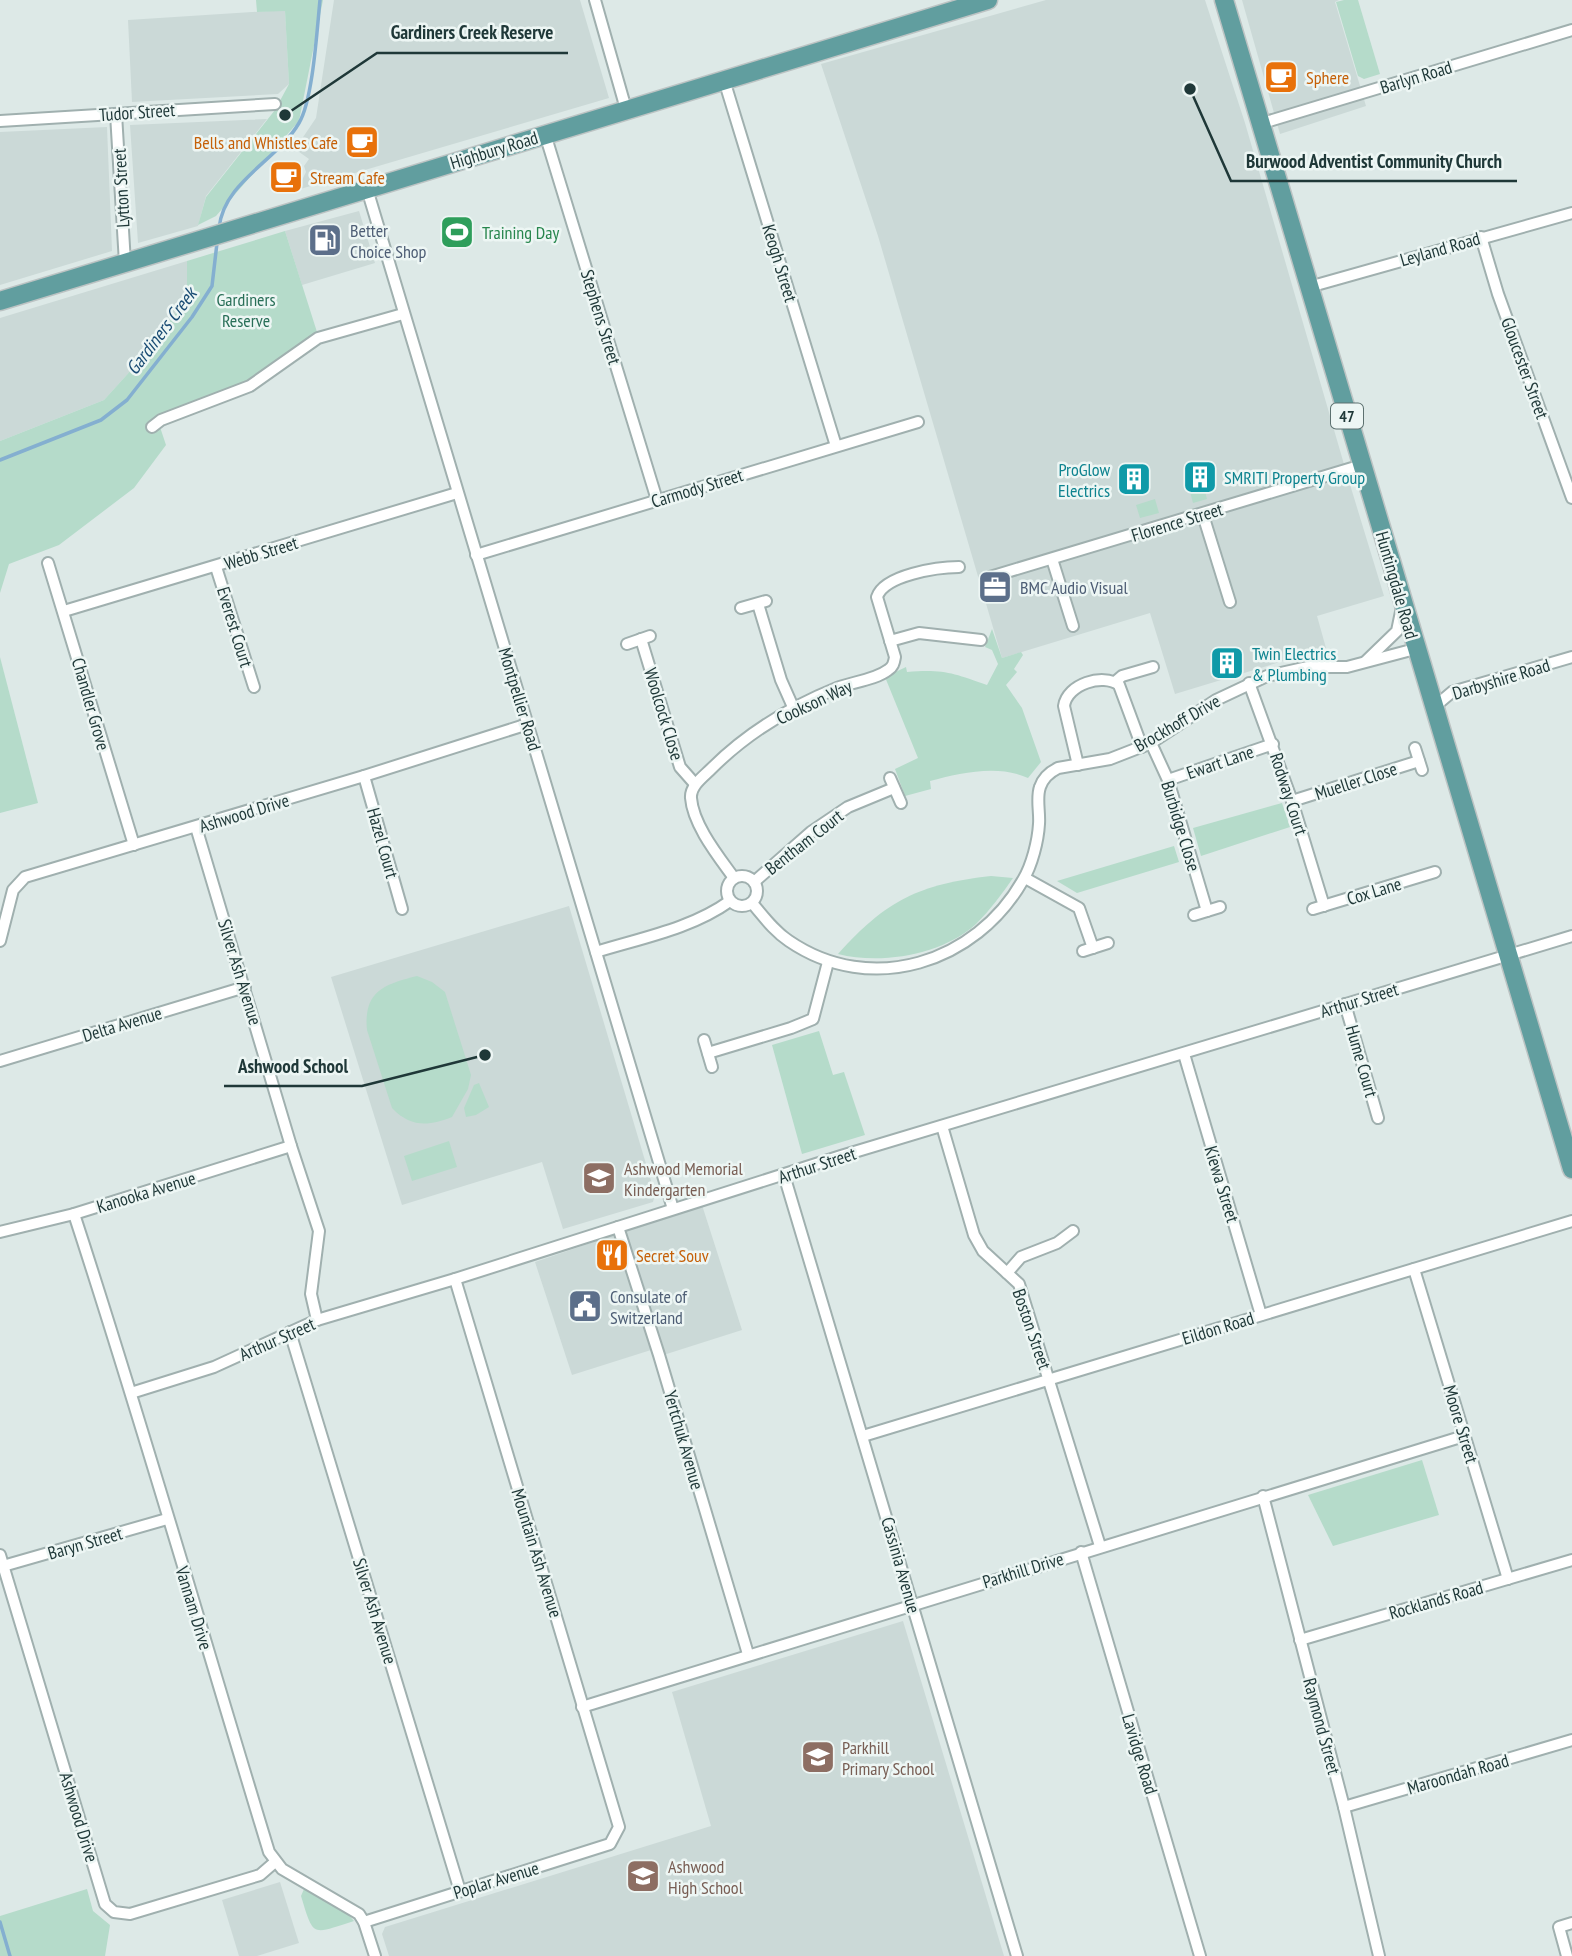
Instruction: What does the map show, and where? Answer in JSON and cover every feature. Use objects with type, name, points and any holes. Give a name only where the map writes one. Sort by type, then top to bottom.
[{"type":"main road","points":[[1218,0],[1229,20]]},
{"type":"main road","name":"47","points":[[1225,0],[1229,20]]},
{"type":"main road","name":"Highbury Road","points":[[0,301],[983,1]]},
{"type":"main road","name":"Huntingdale Road","points":[[1229,20],[1572,1169]]},
{"type":"street","points":[[595,0],[626,109]]},
{"type":"street","name":"Barlyn Road","points":[[1259,124],[1572,30]]},
{"type":"street","name":"Keogh Street","points":[[724,80],[836,446]]},
{"type":"street","name":"Tudor Street","points":[[0,121],[275,104]]},
{"type":"street","name":"Lytton Street","points":[[116,114],[125,263]]},
{"type":"street","name":"Stephens Street","points":[[545,134],[657,500]]},
{"type":"street","name":"Montpellier Road","points":[[367,189],[673,1209]]},
{"type":"street","name":"Leyland Road","points":[[1309,287],[1572,213]]},
{"type":"street","name":"Gloucester Street","points":[[1481,237],[1498,294],[1572,498]]},
{"type":"street","points":[[152,427],[161,420],[250,386],[318,338],[403,314]]},
{"type":"street","name":"Carmody Street","points":[[476,555],[918,422]]},
{"type":"street","name":"Florence Street","points":[[990,577],[1362,465]]},
{"type":"street","name":"Webb Street","points":[[64,611],[457,493]]},
{"type":"street","points":[[1203,514],[1230,602]]},
{"type":"street","points":[[1052,559],[1073,626]]},
{"type":"street","name":"Chandler Grove","points":[[48,562],[134,845]]},
{"type":"street","name":"Everest Court","points":[[216,567],[254,687]]},
{"type":"street","name":"Cookson Way","points":[[695,784],[722,757],[793,707],[839,687],[887,671],[894,664],[895,657],[877,597],[879,589],[889,582],[939,567],[961,568]]},
{"type":"street","points":[[741,608],[762,602],[781,680],[793,707]]},
{"type":"street","points":[[1364,663],[1397,631],[1403,603]]},
{"type":"street","points":[[890,641],[919,633],[981,640]]},
{"type":"street","name":"Woolcock Close","points":[[627,643],[646,638],[680,767],[695,784]]},
{"type":"street","name":"Brockhoff Drive","points":[[752,903],[776,931],[790,942],[828,962],[874,969],[903,967],[934,959],[968,942],[990,925],[1025,878],[1038,828],[1040,785],[1051,772],[1058,768],[1110,759],[1146,745],[1216,700],[1249,683],[1297,669],[1347,667],[1415,649]]},
{"type":"street","name":"Darbyshire Road","points":[[1433,708],[1452,692],[1572,657]]},
{"type":"street","points":[[1078,765],[1064,706],[1065,698],[1079,686],[1104,679],[1115,682],[1122,676],[1153,667]]},
{"type":"street","name":"Burbidge Close","points":[[1115,682],[1123,692],[1146,745],[1168,780],[1207,911]]},
{"type":"street","name":"Rodway Court","points":[[1249,683],[1292,801],[1319,908]]},
{"type":"street","name":"Ashwood Drive","points":[[0,941],[13,890],[26,877],[528,724]]},
{"type":"street","name":"Ewart Lane","points":[[1168,780],[1273,744]]},
{"type":"street","name":"Mueller Close","points":[[1292,801],[1421,765],[1415,748]]},
{"type":"street","name":"Hazel Court","points":[[364,776],[402,909]]},
{"type":"street","name":"Bentham Court","points":[[754,882],[811,832],[848,807],[892,783],[901,803]]},
{"type":"street","points":[[695,784],[690,796],[694,813],[711,845],[734,878]]},
{"type":"street","name":"Silver Ash Avenue","points":[[196,827],[319,1231],[311,1294],[317,1320]]},
{"type":"street","name":"Cox Lane","points":[[1319,908],[1435,872]]},
{"type":"street","points":[[744,876],[754,882],[757,893],[752,903],[740,907],[730,901],[727,889],[734,878],[744,876]]},
{"type":"street","points":[[1025,878],[1079,908],[1088,949],[1108,943]]},
{"type":"street","points":[[596,952],[691,922],[730,901]]},
{"type":"street","points":[[1194,915],[1220,906]]},
{"type":"street","name":"Arthur Street","points":[[131,1393],[214,1367],[317,1320],[942,1126],[1572,936]]},
{"type":"street","points":[[708,1053],[813,1019],[828,962]]},
{"type":"street","name":"Delta Avenue","points":[[0,1061],[245,987]]},
{"type":"street","name":"Hume Court","points":[[1345,1004],[1378,1118]]},
{"type":"street","points":[[704,1040],[712,1067]]},
{"type":"street","name":"Kiewa Street","points":[[1184,1054],[1261,1315]]},
{"type":"street","name":"Boston Street","points":[[942,1126],[974,1235],[983,1251],[1019,1284],[1100,1546]]},
{"type":"street","name":"Kanooka Avenue","points":[[0,1232],[74,1214],[291,1146]]},
{"type":"street","name":"Cassinia Avenue","points":[[784,1175],[1017,1956]]},
{"type":"street","name":"Vannam Drive","points":[[74,1214],[131,1393],[268,1852],[275,1862]]},
{"type":"street","name":"Eildon Road","points":[[863,1436],[1572,1221]]},
{"type":"street","name":"Yertchuk Avenue","points":[[618,1227],[748,1654]]},
{"type":"street","points":[[1007,1273],[1021,1257],[1057,1243],[1073,1231]]},
{"type":"street","name":"Moore Street","points":[[1414,1269],[1508,1578]]},
{"type":"street","name":"Mountain Ash Avenue","points":[[455,1279],[619,1827]]},
{"type":"street","name":"Silver Ash Avenue","points":[[290,1332],[460,1891]]},
{"type":"street","name":"Parkhill Drive","points":[[582,1707],[1464,1436]]},
{"type":"street","name":"Raymond Street","points":[[1263,1496],[1344,1807],[1379,1956]]},
{"type":"street","name":"Baryn Street","points":[[2,1561],[167,1519]]},
{"type":"street","name":"Lavidge Road","points":[[1081,1552],[1200,1956]]},
{"type":"street","name":"Rocklands Road","points":[[1300,1640],[1572,1560]]},
{"type":"street","name":"Ashwood Drive","points":[[2,1561],[105,1904],[114,1912],[130,1914],[260,1875],[275,1862]]},
{"type":"street","name":"Maroondah Road","points":[[1344,1807],[1572,1740]]},
{"type":"street","name":"Poplar Avenue","points":[[364,1922],[610,1844],[619,1827]]},
{"type":"street","points":[[275,1862],[282,1869],[350,1908],[364,1922],[374,1956]]},
{"type":"street","points":[[1567,1956],[1559,1927],[1572,1923]]},
{"type":"shaded area","points":[[334,0],[580,0],[609,98],[297,190],[306,172],[304,166],[309,159],[295,149],[316,118]]},
{"type":"shaded area","points":[[1046,0],[1205,0],[1245,123],[1384,596],[1317,616],[1326,648],[1175,694],[1150,613],[1002,658],[878,236],[821,64]]},
{"type":"shaded area","points":[[1242,0],[1339,0],[1335,2],[1366,106],[1280,134]]},
{"type":"shaded area","points":[[285,10],[289,84],[278,94],[132,102],[128,20]]},
{"type":"shaded area","points":[[267,119],[206,196],[198,226],[138,243],[130,125]]},
{"type":"shaded area","points":[[107,127],[112,251],[0,285],[0,132]]},
{"type":"shaded area","points":[[359,211],[375,263],[302,285],[285,231]]},
{"type":"shaded area","points":[[187,261],[187,299],[104,400],[0,441],[0,318]]},
{"type":"shaded area","points":[[569,906],[655,1194],[653,1202],[563,1229],[542,1162],[402,1205],[331,977]]},
{"type":"shaded area","points":[[702,1205],[742,1330],[654,1358],[651,1350],[572,1375],[535,1262]]},
{"type":"shaded area","name":"Parkhill Primary School","points":[[903,1621],[1004,1956],[389,1956],[382,1934],[385,1927],[711,1826],[672,1692]]},
{"type":"shaded area","points":[[280,1882],[299,1943],[257,1956],[239,1956],[222,1900]]},
{"type":"green space","points":[[256,0],[323,0],[299,121],[216,216],[198,225],[206,197],[275,110],[289,84],[285,11],[257,12]]},
{"type":"green space","points":[[1358,0],[1380,74],[1364,79],[1358,76],[1336,2]]},
{"type":"green space","name":"Gardiners Reserve","points":[[285,231],[317,332],[257,379],[157,418],[166,445],[134,488],[59,545],[9,564],[0,593],[0,441],[104,400],[187,299],[187,261]]},
{"type":"green space","points":[[1203,484],[1207,499],[1193,503],[1189,488]]},
{"type":"green space","points":[[1155,499],[1159,513],[1140,518],[1136,505]]},
{"type":"green space","points":[[992,629],[1002,658],[1021,652],[1023,655],[1014,669],[1017,672],[1006,685],[1022,708],[1041,762],[1028,778],[1004,771],[966,773],[930,781],[931,789],[905,796],[895,769],[918,758],[885,677],[906,667],[907,672],[948,673],[987,685],[998,664],[992,650],[985,647]]},
{"type":"green space","points":[[0,657],[38,803],[0,813]]},
{"type":"green space","points":[[1282,803],[1290,827],[1201,856],[1193,828]]},
{"type":"green space","points":[[1174,846],[1179,862],[1077,893],[1057,881]]},
{"type":"green space","points":[[991,876],[1013,878],[996,902],[962,935],[929,950],[892,958],[838,954],[872,920],[906,898],[944,884]]},
{"type":"green space","points":[[417,976],[432,982],[445,992],[471,1075],[468,1089],[452,1117],[428,1123],[413,1122],[392,1108],[367,1030],[369,1006],[378,991],[395,982]]},
{"type":"green space","points":[[819,1031],[833,1075],[844,1072],[865,1135],[802,1154],[772,1045]]},
{"type":"green space","points":[[479,1083],[489,1107],[476,1115],[466,1117],[464,1108],[474,1085]]},
{"type":"green space","points":[[449,1141],[457,1167],[412,1181],[404,1156]]},
{"type":"green space","points":[[1422,1460],[1439,1515],[1333,1546],[1308,1495]]},
{"type":"green space","points":[[87,1889],[93,1911],[110,1925],[105,1956],[0,1956],[0,1916]]},
{"type":"green space","points":[[304,1889],[346,1912],[354,1921],[322,1930],[312,1926],[301,1896]]},
{"type":"waterway","name":"Gardiners Creek","points":[[219,228],[231,197],[278,149],[299,123],[304,112],[314,64],[320,0]]},
{"type":"waterway","name":"Gardiners Creek","points":[[0,460],[101,420],[127,400],[192,317],[212,286],[217,243]]},
{"type":"waterway","name":"Gardiners Creek","points":[[0,1922],[10,1956]]},
{"type":"place","name":"Sphere","points":[[1281,77]]},
{"type":"place","name":"Burwood Adventist Community Church","points":[[1190,89]]},
{"type":"place","name":"Gardiners Creek Reserve","points":[[285,115]]},
{"type":"place","name":"Bells and Whistles Cafe","points":[[362,142]]},
{"type":"place","name":"Stream Cafe","points":[[286,177]]},
{"type":"place","name":"Training Day","points":[[457,232]]},
{"type":"place","name":"Better Choice Shop","points":[[325,240]]},
{"type":"place","name":"SMRITI Property Group","points":[[1200,477]]},
{"type":"place","name":"ProGlow Electrics","points":[[1134,479]]},
{"type":"place","name":"BMC Audio Visual","points":[[995,587]]},
{"type":"place","name":"Twin Electrics & Plumbing","points":[[1227,663]]},
{"type":"place","name":"Ashwood School","points":[[485,1055]]},
{"type":"place","name":"Ashwood Memorial Kindergarten","points":[[599,1178]]},
{"type":"place","name":"Secret Souv","points":[[612,1255]]},
{"type":"place","name":"Consulate of Switzerland","points":[[585,1306]]},
{"type":"place","name":"Parkhill Primary School","points":[[818,1757]]},
{"type":"place","name":"Ashwood High School","points":[[643,1876]]}]
